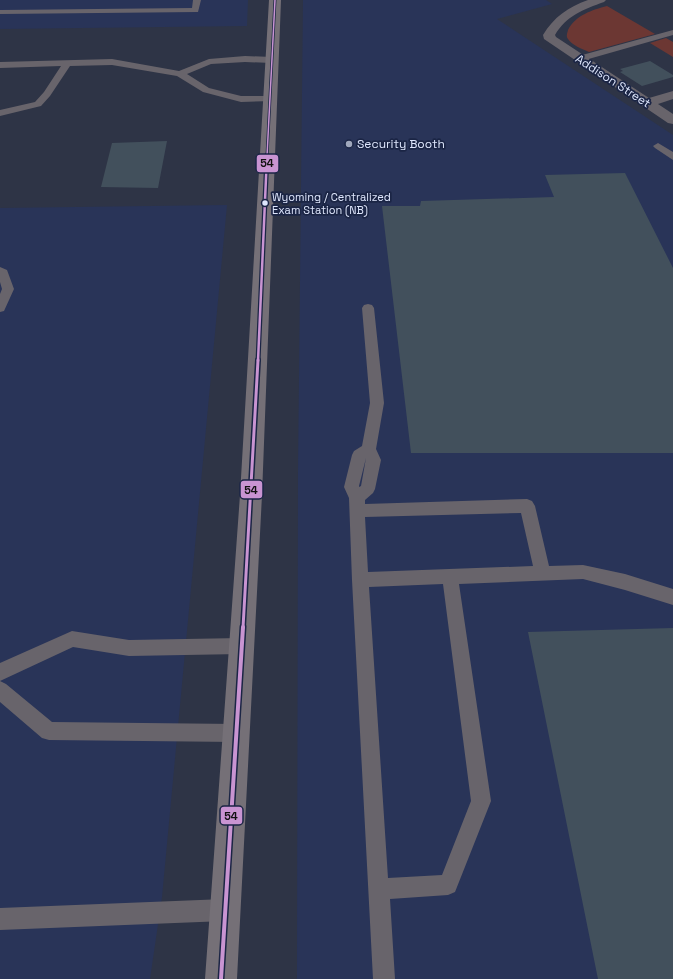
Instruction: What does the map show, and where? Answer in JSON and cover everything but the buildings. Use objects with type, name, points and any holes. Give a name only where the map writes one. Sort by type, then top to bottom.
[{"type":"street","points":[[221,979],[251,495],[276,0]]},
{"type":"street","name":"Addison Street","points":[[600,0],[578,8],[559,19],[549,35],[552,42],[673,120]]},
{"type":"street","points":[[647,103],[673,95]]},
{"type":"lane","points":[[0,12],[195,10],[198,0]]},
{"type":"lane","points":[[578,59],[673,32]]},
{"type":"lane","points":[[180,74],[209,62],[245,59],[272,60]]},
{"type":"lane","points":[[0,64],[112,62],[180,74],[206,90],[241,99],[270,99]]},
{"type":"lane","points":[[0,114],[38,104],[47,94],[68,63]]},
{"type":"lane","points":[[658,146],[673,157]]},
{"type":"lane","points":[[0,271],[3,273],[8,289],[0,308]]},
{"type":"lane","points":[[368,308],[377,403],[369,449],[374,460],[368,489],[357,504],[360,580],[384,979]]},
{"type":"lane","points":[[357,504],[527,506],[543,573]]},
{"type":"lane","points":[[360,580],[583,572],[625,582],[673,597]]},
{"type":"lane","points":[[378,889],[448,885],[481,801],[450,577]]},
{"type":"lane","points":[[0,672],[72,639],[129,648],[241,646]]},
{"type":"lane","points":[[0,690],[49,731],[236,733]]},
{"type":"lane","points":[[0,919],[225,910]]},
{"type":"shaded area","points":[[0,0],[248,0],[247,26],[0,29]]},
{"type":"shaded area","points":[[303,0],[546,0],[552,4],[497,19],[673,135],[673,979],[297,979],[298,470]]},
{"type":"shaded area","points":[[607,6],[655,34],[589,52],[577,47],[568,39],[568,30],[575,20],[590,11]]},
{"type":"shaded area","points":[[666,38],[673,42],[673,57],[650,43]]},
{"type":"shaded area","points":[[227,205],[162,897],[150,979],[0,979],[0,208]]},
{"type":"transit line","name":"54","points":[[221,979],[251,495],[275,0]]},
{"type":"place","name":"Security Booth","points":[[349,144]]},
{"type":"place","name":"Wyoming / Centralized Exam Station (NB)","points":[[265,203]]}]
